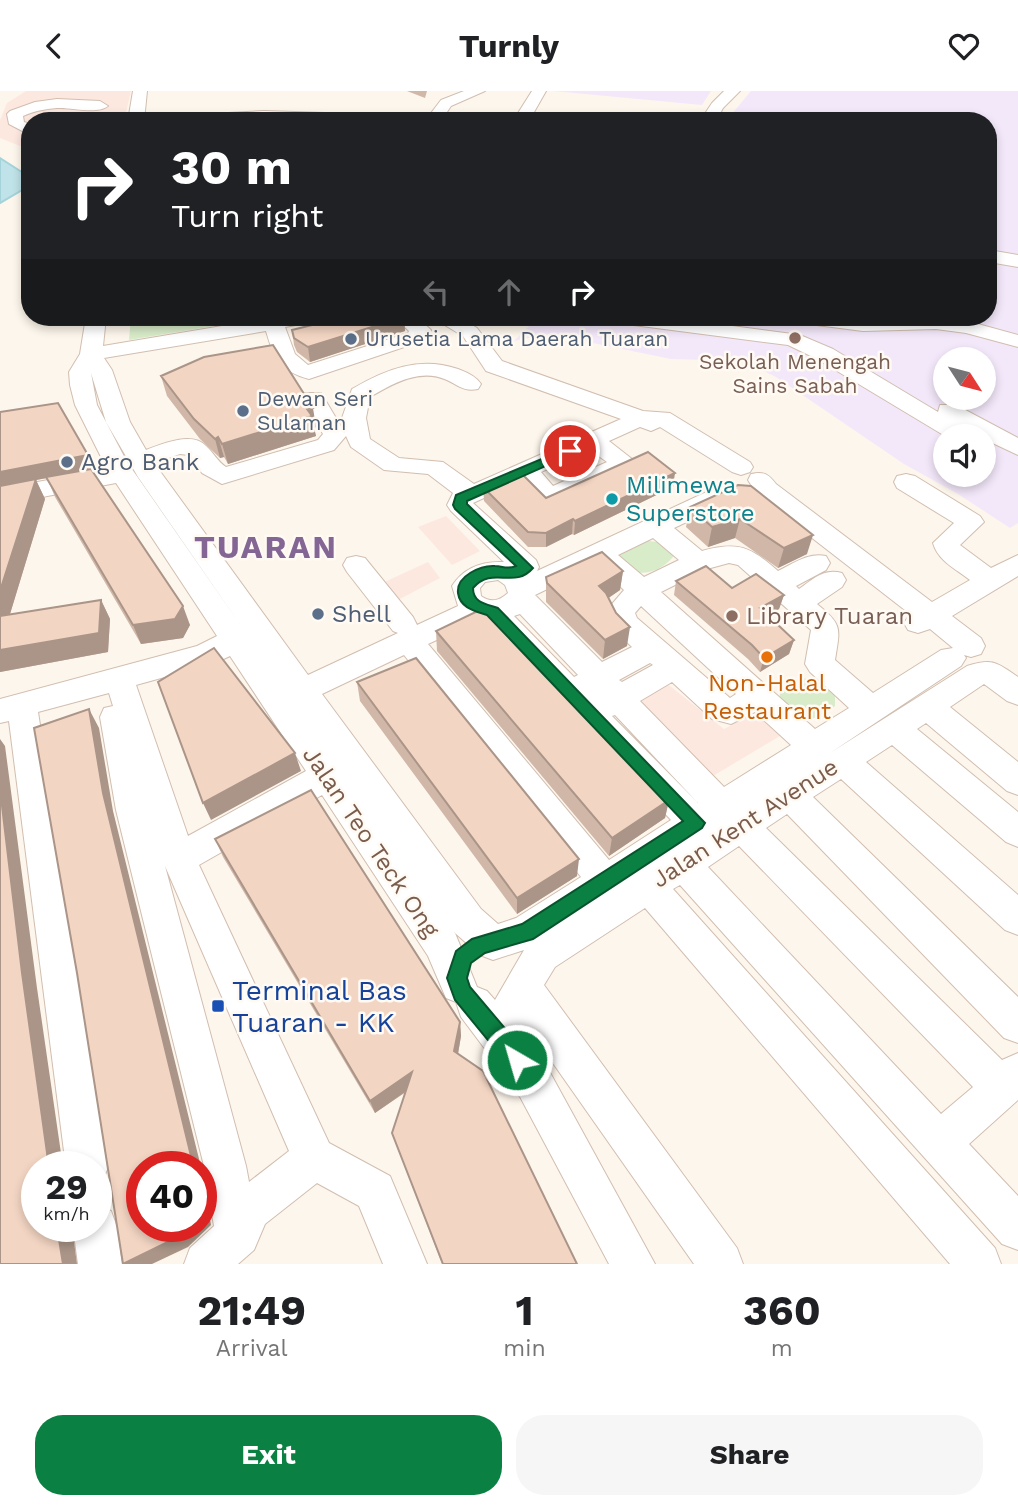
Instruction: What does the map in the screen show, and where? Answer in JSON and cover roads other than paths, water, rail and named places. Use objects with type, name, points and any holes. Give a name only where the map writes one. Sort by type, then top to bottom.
[{"type":"street","points":[[137,112],[140,91]]},
{"type":"street","points":[[440,112],[446,103],[478,91]]},
{"type":"street","points":[[526,112],[539,91]]},
{"type":"street","points":[[713,112],[732,91]]},
{"type":"street","points":[[21,126],[17,124],[15,114],[27,108],[49,104],[100,106]]},
{"type":"street","points":[[997,257],[1018,261]]},
{"type":"street","points":[[95,326],[91,353],[79,372],[74,406],[131,466],[261,629],[286,691]]},
{"type":"street","points":[[91,353],[261,326]]},
{"type":"street","points":[[275,326],[287,362],[297,369],[309,372],[415,337],[421,330],[416,326]]},
{"type":"street","points":[[460,326],[470,332],[494,366],[641,418],[737,479],[765,505],[925,619]]},
{"type":"street","points":[[690,326],[793,339],[825,354],[942,424]]},
{"type":"street","points":[[959,326],[1018,341]]},
{"type":"street","points":[[91,353],[101,370],[131,466],[234,640],[286,691]]},
{"type":"street","points":[[470,384],[452,372],[414,368],[386,377],[360,394],[354,418],[359,442],[393,465],[433,467],[471,494]]},
{"type":"street","points":[[0,497],[102,478],[178,447],[196,447],[211,467],[222,476],[326,445],[335,435],[313,398]]},
{"type":"street","points":[[948,410],[1018,448]]},
{"type":"street","points":[[641,418],[471,494],[461,499],[460,505],[609,688],[711,832],[940,1143],[1018,1227]]},
{"type":"street","points":[[525,470],[546,493],[553,496],[619,466],[620,459],[593,441]]},
{"type":"street","points":[[996,455],[1018,468]]},
{"type":"street","points":[[737,479],[601,554],[520,582],[494,571],[476,575],[466,586],[479,605],[711,832],[1010,1081],[940,1143]]},
{"type":"street","points":[[286,691],[406,632],[479,605],[510,608],[520,582],[737,479],[767,490],[899,590],[925,619],[966,656],[1018,694]]},
{"type":"street","points":[[905,482],[971,522],[946,543],[948,550],[978,589]]},
{"type":"street","points":[[656,526],[698,562]]},
{"type":"street","points":[[601,554],[757,696],[1018,918]]},
{"type":"street","points":[[757,696],[731,712],[723,710],[625,624],[620,611],[640,591],[698,562],[728,554],[740,555],[825,626],[827,640],[821,652],[821,664],[1018,832]]},
{"type":"street","points":[[925,619],[1018,564]]},
{"type":"street","points":[[356,565],[406,632],[605,881]]},
{"type":"street","points":[[776,584],[825,571],[799,603]]},
{"type":"street","points":[[899,590],[921,599],[939,598],[978,589]]},
{"type":"street","points":[[966,656],[951,622],[953,610],[978,589]]},
{"type":"street","points":[[84,1151],[11,708],[205,655],[261,629]]},
{"type":"street","points":[[205,655],[222,656],[235,661],[286,691]]},
{"type":"street","name":"Jalan Kent Avenue","points":[[883,718],[927,706],[966,656]]},
{"type":"street","name":"Jalan Kent Avenue","points":[[520,991],[542,955],[648,886],[711,832],[883,718],[966,656]]},
{"type":"street","points":[[579,704],[662,658]]},
{"type":"street","points":[[114,680],[179,859],[314,1158],[374,1191],[405,1264]]},
{"type":"street","points":[[114,680],[133,810],[225,1166],[238,1234]]},
{"type":"street","name":"Jalan Teo Teck Ong","points":[[286,691],[326,776],[442,945],[466,994],[532,1079]]},
{"type":"street","name":"Jalan Teo Teck Ong","points":[[286,691],[468,921],[493,943]]},
{"type":"street","points":[[927,706],[1018,781]]},
{"type":"street","name":"Jalan Kent Avenue","points":[[493,943],[526,932],[605,881],[790,795],[828,754]]},
{"type":"street","points":[[179,859],[326,776]]},
{"type":"street","points":[[790,795],[1018,1024]]},
{"type":"street","points":[[648,886],[979,1264]]},
{"type":"street","points":[[520,991],[494,1008],[466,994],[458,971],[463,958],[473,948],[493,943],[509,947],[521,959],[526,975],[520,991],[518,1029],[532,1079],[633,1264]]},
{"type":"street","points":[[520,991],[721,1264]]},
{"type":"street","points":[[205,1264],[238,1234],[250,1209],[314,1158]]},
{"type":"street","points":[[97,1242],[100,1264]]},
{"type":"water","points":[[0,158],[21,172],[21,191],[0,203]]},
{"type":"place","name":"Sekolah Menengah Sains Sabah","points":[[795,338]]},
{"type":"place","name":"Urusetia Lama Daerah Tuaran","points":[[351,339]]},
{"type":"place","name":"Dewan Seri Sulaman","points":[[243,411]]},
{"type":"place","name":"Agro Bank","points":[[67,462]]},
{"type":"place","name":"Milimewa Superstore","points":[[612,499]]},
{"type":"place","name":"Shell","points":[[318,614]]},
{"type":"place","name":"Library Tuaran","points":[[732,616]]},
{"type":"place","name":"Non-Halal Restaurant","points":[[767,657]]},
{"type":"place","name":"Terminal Bas Tuaran - KK","points":[[218,1006]]},
{"type":"district","name":"TUARAN","points":[[266,547]]}]
